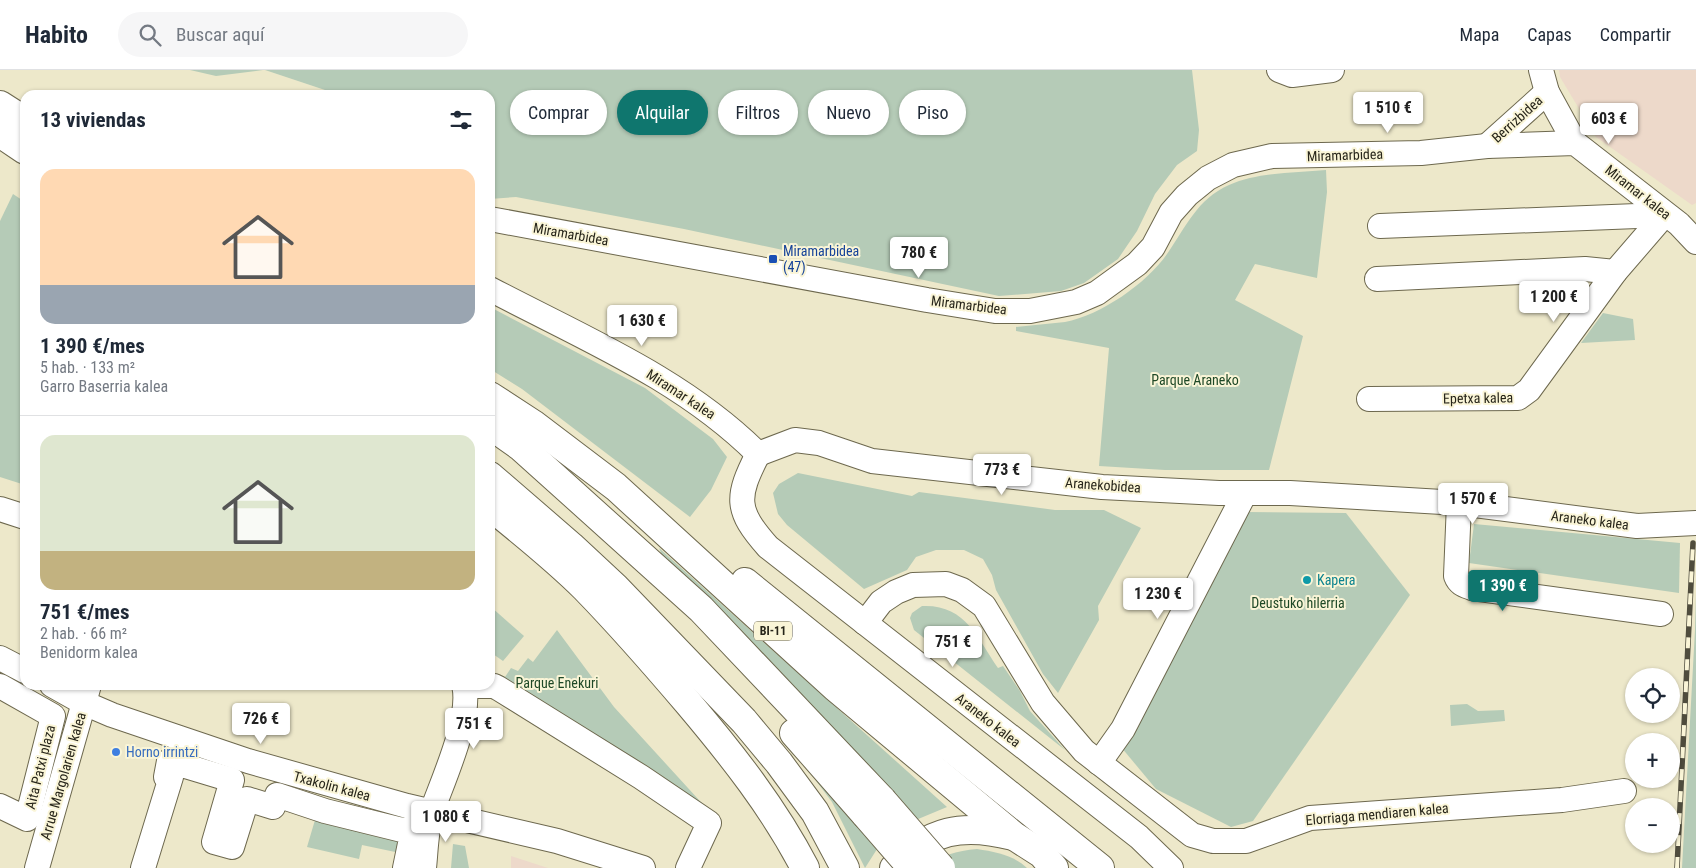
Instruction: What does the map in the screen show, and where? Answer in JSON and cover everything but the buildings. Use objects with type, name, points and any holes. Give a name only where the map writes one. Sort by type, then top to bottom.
[{"type":"main road","points":[[0,92],[20,104]]},
{"type":"main road","points":[[0,105],[20,118]]},
{"type":"main road","points":[[0,132],[20,142]]},
{"type":"main road","points":[[0,132],[20,146]]},
{"type":"main road","name":"BI-11","points":[[495,399],[533,424],[616,487],[835,688],[1014,836]]},
{"type":"main road","points":[[495,429],[521,447],[701,609],[874,807],[912,868]]},
{"type":"main road","points":[[495,450],[647,581],[698,630],[802,742],[941,868]]},
{"type":"main road","points":[[495,480],[615,587],[744,721],[815,812],[845,868]]},
{"type":"main road","points":[[616,487],[638,498],[693,538],[869,684],[1100,868]]},
{"type":"main road","points":[[495,510],[548,553],[584,587],[641,647],[726,748],[785,831],[805,868]]},
{"type":"main road","points":[[894,868],[907,853],[929,839],[957,830],[986,829],[1014,836],[1042,854],[1054,868]]},
{"type":"street","points":[[1279,70],[1292,75],[1332,70]]},
{"type":"street","name":"Berrizbidea","points":[[1487,146],[1544,81],[1575,143]]},
{"type":"street","points":[[1487,146],[1575,143]]},
{"type":"street","name":"Miramar kalea","points":[[1575,143],[1680,220],[1696,242]]},
{"type":"street","name":"Miramarbidea","points":[[495,220],[927,300],[995,311],[1030,311],[1076,302],[1097,293],[1123,276],[1153,247],[1171,213],[1187,195],[1208,178],[1233,165],[1272,156],[1421,152],[1487,146]]},
{"type":"street","points":[[1380,226],[1638,216]]},
{"type":"street","name":"Epetxa kalea","points":[[1368,399],[1518,398],[1529,390],[1615,272],[1680,220]]},
{"type":"street","points":[[1377,278],[1585,269],[1615,272]]},
{"type":"street","name":"Miramar kalea","points":[[495,292],[660,378],[726,424],[758,454]]},
{"type":"street","name":"Aranekobidea","points":[[758,454],[795,440],[819,443],[872,461],[950,471],[1102,487],[1245,493]]},
{"type":"street","name":"Araneko kalea","points":[[758,454],[744,481],[742,508],[748,525],[768,547],[1139,837],[1171,868]]},
{"type":"street","points":[[1099,763],[1123,730],[1245,493]]},
{"type":"street","name":"Araneko kalea","points":[[1245,493],[1290,493],[1459,503],[1636,526],[1696,524]]},
{"type":"street","points":[[1459,503],[1456,576],[1458,582],[1472,588],[1661,614]]},
{"type":"street","points":[[0,509],[20,515]]},
{"type":"street","name":"Elorriaga mendiaren kalea","points":[[865,624],[882,602],[896,592],[914,585],[946,584],[962,590],[984,606],[1043,703],[1078,744],[1099,763],[1192,835],[1213,842],[1246,841],[1310,818],[1562,800],[1624,791]]},
{"type":"street","points":[[0,658],[20,668]]},
{"type":"street","name":"Aita Patxi plaza","points":[[0,686],[53,716],[27,819],[0,806]]},
{"type":"street","points":[[495,686],[641,777],[709,823],[688,868]]},
{"type":"street","name":"Txakolin kalea","points":[[71,690],[86,694],[248,762],[432,812],[557,841],[643,868]]},
{"type":"street","points":[[424,868],[432,812],[443,786],[459,732],[466,696],[465,690]]},
{"type":"street","name":"Arrue Margolarien kalea","points":[[37,868],[86,694]]},
{"type":"street","points":[[143,868],[171,777],[166,777],[169,761],[232,780],[214,842],[232,847],[247,799],[273,807],[277,795],[325,811],[402,830],[413,829],[405,868]]},
{"type":"shaded area","points":[[1559,70],[1696,70],[1696,203],[1692,205],[1596,137],[1560,77]]},
{"type":"shaded area","points":[[511,856],[548,868],[511,868]]},
{"type":"green space","points":[[190,70],[263,70],[216,76]]},
{"type":"green space","points":[[265,70],[1192,70],[1199,130],[1197,151],[1177,165],[1155,194],[1137,231],[1118,259],[1084,283],[1061,291],[999,296],[684,229],[516,197],[495,199],[495,90],[325,90]]},
{"type":"green space","name":"Parque Araneko","points":[[1326,170],[1327,192],[1317,278],[1255,264],[1235,300],[1303,336],[1269,470],[1165,470],[1099,466],[1109,348],[1016,331],[1016,327],[1065,322],[1093,313],[1122,297],[1158,265],[1200,206],[1208,198],[1229,185],[1264,175]]},
{"type":"green space","points":[[13,194],[20,199],[20,483],[0,477],[0,221]]},
{"type":"green space","points":[[495,310],[645,388],[713,439],[727,457],[711,490],[690,517],[522,389],[495,372]]},
{"type":"green space","points":[[1603,313],[1633,319],[1635,340],[1581,343]]},
{"type":"green space","points":[[798,473],[912,496],[919,492],[1055,510],[1104,510],[1141,528],[1098,606],[1099,620],[1058,693],[1043,674],[996,590],[992,575],[983,559],[964,550],[936,550],[916,557],[907,570],[864,589],[787,525],[778,514],[773,493],[779,484]]},
{"type":"green space","name":"Deustuko hilerria","points":[[1247,512],[1346,513],[1410,595],[1253,821],[1231,827],[1156,789],[1121,747]]},
{"type":"green space","points":[[1474,524],[1680,543],[1679,593],[1469,563]]},
{"type":"green space","points":[[659,548],[947,807],[911,822],[708,599],[662,555]]},
{"type":"green space","points":[[1696,594],[1696,868],[1682,868],[1695,630]]},
{"type":"green space","points":[[922,606],[949,610],[968,625],[998,668],[1003,666],[1020,691],[1030,711],[1065,750],[914,630],[910,618],[912,613]]},
{"type":"green space","points":[[495,610],[524,636],[503,661],[495,655]]},
{"type":"green space","name":"Parque Enekuri","points":[[557,630],[614,707],[709,811],[496,683],[500,675],[505,677],[511,668],[518,671],[528,658],[533,662]]},
{"type":"green space","points":[[1467,704],[1478,711],[1504,710],[1505,721],[1451,726],[1450,705]]},
{"type":"green space","points":[[781,734],[879,846],[865,868],[832,802]]},
{"type":"green space","points":[[315,820],[402,830],[400,853],[362,845],[359,859],[307,847]]},
{"type":"green space","points":[[453,844],[465,846],[469,868],[451,868]]},
{"type":"green space","points":[[977,849],[1010,857],[1027,868],[923,868],[949,854]]},
{"type":"railway","points":[[1677,868],[1693,543]]},
{"type":"place","name":"Miramarbidea (47)","points":[[773,259]]},
{"type":"place","name":"Kapera","points":[[1307,580]]},
{"type":"place","name":"Horno irrintzi","points":[[116,752]]}]
